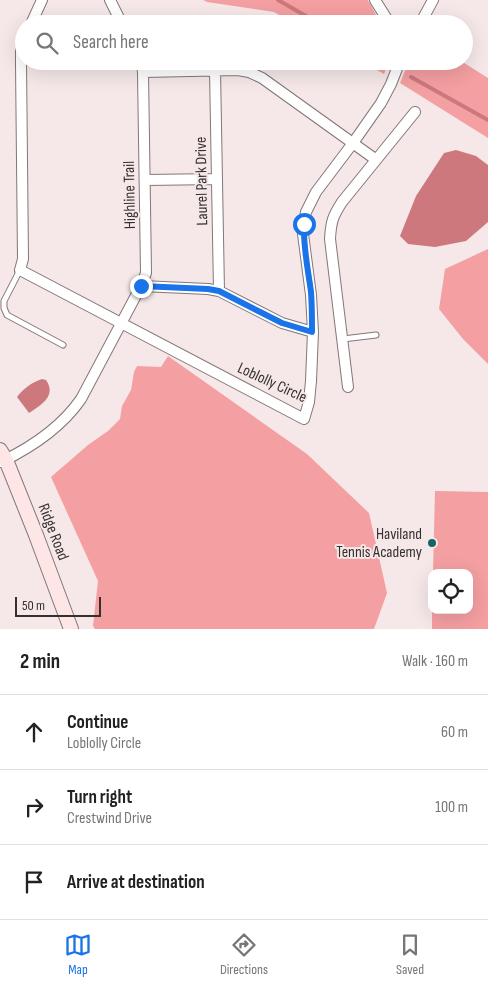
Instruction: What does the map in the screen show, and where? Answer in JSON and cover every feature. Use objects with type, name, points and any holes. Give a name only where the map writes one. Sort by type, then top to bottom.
[{"type":"street","points":[[35,15],[42,0]]},
{"type":"street","points":[[110,0],[118,15]]},
{"type":"street","points":[[375,0],[384,15]]},
{"type":"street","points":[[425,15],[433,0]]},
{"type":"street","points":[[20,270],[23,258],[21,70]]},
{"type":"street","name":"Highline Trail","points":[[2,457],[49,434],[71,413],[81,400],[146,273],[142,70]]},
{"type":"street","points":[[215,70],[249,72],[262,78],[375,159]]},
{"type":"street","name":"Laurel Park Drive","points":[[215,70],[219,291]]},
{"type":"street","name":"Loblolly Circle","points":[[20,270],[304,419],[309,402],[311,381],[312,332],[311,295],[303,234],[306,212],[316,192],[381,103],[396,70]]},
{"type":"street","points":[[348,387],[330,239],[331,224],[342,202],[415,112]]},
{"type":"street","points":[[145,180],[217,179]]},
{"type":"street","points":[[141,286],[219,291],[282,323],[312,332]]},
{"type":"street","name":"Ridge Road","points":[[2,457],[36,535],[71,629]]},
{"type":"lane","points":[[20,270],[4,301],[4,308],[8,315],[63,345]]},
{"type":"lane","points":[[343,339],[376,335]]},
{"type":"shaded area","points":[[203,0],[368,0],[376,15],[279,15],[274,12]]},
{"type":"shaded area","points":[[473,69],[488,78],[488,138],[400,83],[405,70]]},
{"type":"shaded area","points":[[377,70],[386,70],[384,74]]},
{"type":"shaded area","points":[[456,150],[476,156],[488,165],[488,222],[466,241],[435,247],[408,244],[400,236],[416,196],[444,153]]},
{"type":"shaded area","points":[[488,249],[488,364],[463,339],[439,309],[445,269]]},
{"type":"shaded area","points":[[168,356],[307,454],[369,513],[387,593],[374,629],[95,629],[93,626],[98,581],[51,477],[120,419],[122,406],[131,390],[137,366],[161,367]]},
{"type":"shaded area","points":[[42,379],[46,380],[49,386],[49,395],[43,403],[29,413],[17,397],[28,386]]},
{"type":"shaded area","points":[[435,491],[488,492],[488,629],[432,629],[432,614],[473,614],[473,569],[433,569]]},
{"type":"waterway","points":[[278,0],[304,15]]},
{"type":"waterway","points":[[411,77],[488,120]]},
{"type":"place","name":"Haviland Tennis Academy","points":[[432,543]]},
{"type":"route","points":[[141,286],[219,291],[282,323],[312,332],[311,295],[303,234],[304,224]]}]
